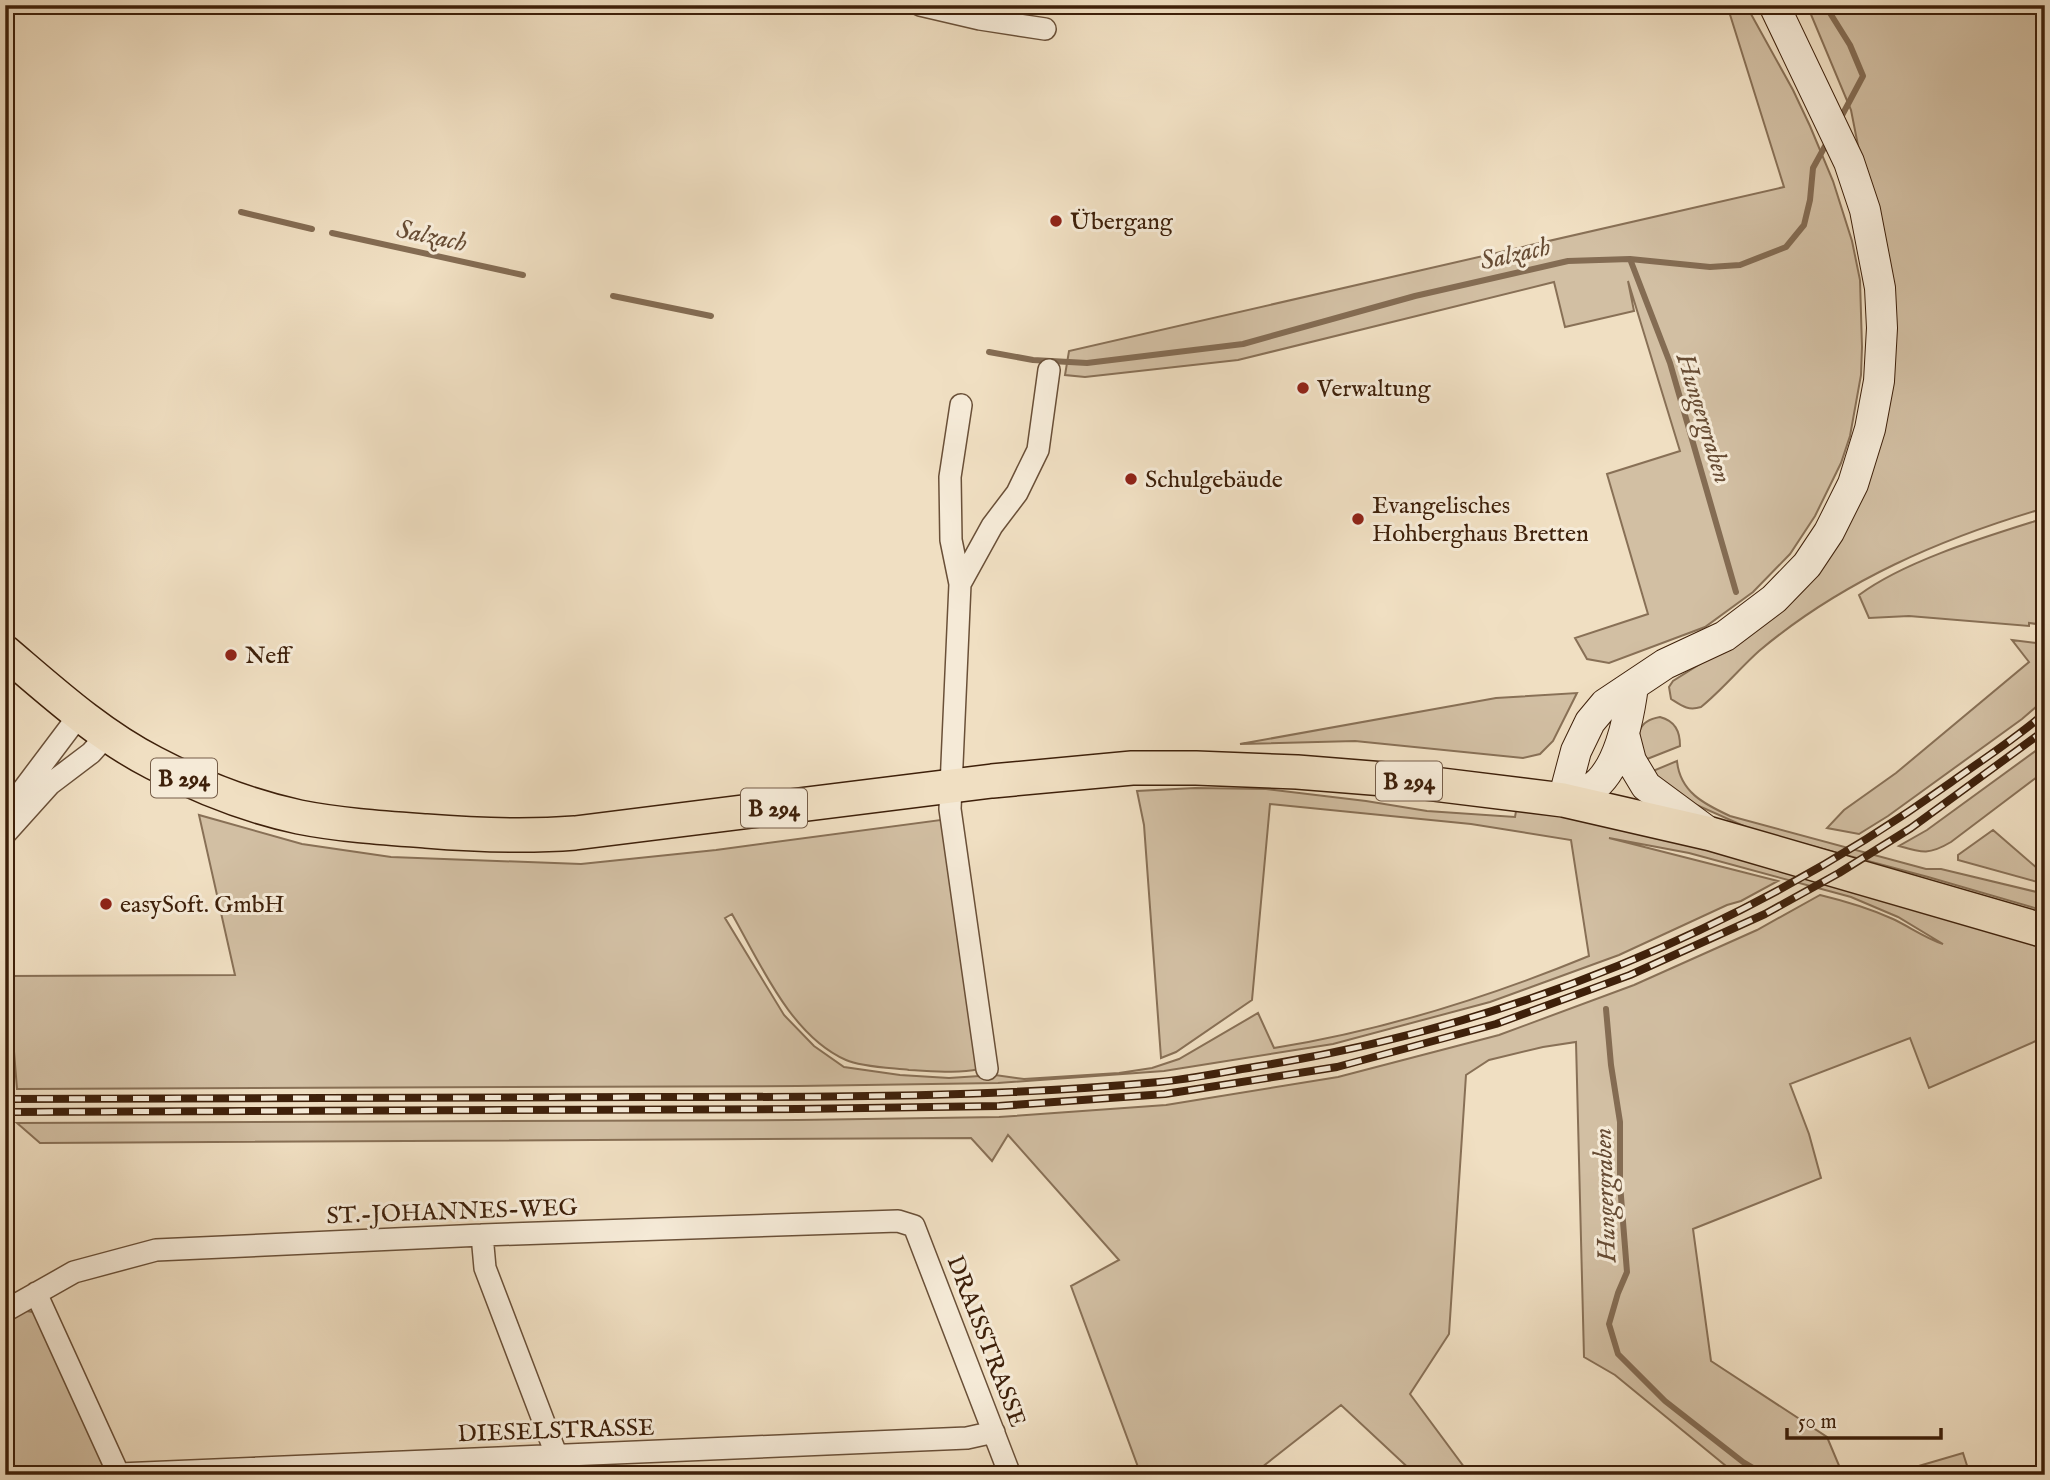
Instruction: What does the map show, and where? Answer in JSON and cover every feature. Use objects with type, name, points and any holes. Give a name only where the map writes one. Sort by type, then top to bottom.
[{"type":"main road","name":"B 294","points":[[5,652],[80,714],[153,763],[209,789],[300,817],[401,829],[532,836],[575,834],[951,786],[1132,768],[1297,772],[1409,781],[1563,800],[1711,834],[2045,931]]},
{"type":"street","points":[[920,5],[980,19],[1045,29]]},
{"type":"street","points":[[1563,800],[1576,751],[1590,722],[1614,696],[1665,664],[1725,636],[1774,599],[1807,565],[1829,532],[1853,484],[1872,417],[1879,381],[1882,328],[1880,288],[1865,210],[1849,163],[1774,5]]},
{"type":"street","points":[[960,584],[992,526],[1017,493],[1038,450],[1049,370]]},
{"type":"street","points":[[961,405],[950,477],[951,540],[960,584],[950,809],[987,1069]]},
{"type":"street","points":[[1563,800],[1590,790],[1606,774],[1624,734],[1633,686]]},
{"type":"street","points":[[7,826],[16,799],[80,714]]},
{"type":"street","points":[[7,826],[108,734]]},
{"type":"street","points":[[1624,734],[1631,761],[1646,786],[1711,834]]},
{"type":"street","name":"ST.-JOHANNES-WEG","points":[[5,1311],[74,1272],[156,1250],[482,1235],[898,1221],[914,1226]]},
{"type":"street","name":"DRAISSTRASSE","points":[[914,1226],[1010,1475]]},
{"type":"street","points":[[482,1235],[485,1268],[561,1466]]},
{"type":"street","points":[[36,1293],[119,1474]]},
{"type":"street","name":"DIESELSTRASSE","points":[[119,1474],[561,1466],[967,1438],[994,1432]]},
{"type":"shaded area","points":[[1727,5],[1746,5],[1793,90],[1833,181],[1852,241],[1860,280],[1862,347],[1861,375],[1850,436],[1841,463],[1815,516],[1790,554],[1753,592],[1705,627],[1609,663],[1587,659],[1575,638],[1648,614],[1607,474],[1680,451],[1628,281],[1634,311],[1565,327],[1554,282],[1238,360],[1085,377],[1065,375],[1069,351],[1784,187]]},
{"type":"shaded area","points":[[1807,5],[2045,5],[2045,267],[2038,275],[2045,282],[2045,508],[1931,548],[1859,583],[1824,603],[1759,651],[1701,707],[1689,708],[1671,699],[1669,687],[1673,681],[1762,625],[1881,430],[1864,176],[1851,110]]},
{"type":"shaded area","points":[[2045,518],[2045,625],[1909,616],[1869,618],[1859,595],[1878,582],[1948,550]]},
{"type":"shaded area","points":[[2012,640],[2045,644],[2045,699],[2022,719],[1859,834],[1827,828],[1844,810],[1896,773],[2029,662]]},
{"type":"shaded area","points":[[1577,693],[1553,741],[1540,754],[1523,758],[1355,741],[1240,744],[1496,698]]},
{"type":"shaded area","points":[[1660,717],[1676,727],[1680,746],[1642,761],[1639,739],[1641,727],[1651,719]]},
{"type":"shaded area","points":[[2045,744],[2045,771],[1951,842],[1926,852],[1899,846],[1927,830]]},
{"type":"shaded area","points":[[1677,761],[1679,772],[1688,789],[1711,807],[1730,816],[1926,869],[1941,869],[2045,894],[2045,911],[1755,831],[1674,795],[1648,773]]},
{"type":"shaded area","points":[[1195,788],[1266,789],[1427,811],[1515,817],[1519,794],[2045,934],[2045,1037],[1929,1088],[1910,1038],[1790,1084],[1809,1134],[1821,1178],[1693,1229],[1711,1361],[1827,1437],[1843,1475],[1737,1475],[1615,1375],[1584,1357],[1576,1042],[1489,1060],[1466,1075],[1449,1334],[1410,1394],[1470,1475],[1416,1475],[1341,1405],[1252,1475],[1141,1475],[1071,1286],[1119,1260],[1008,1135],[992,1161],[971,1138],[40,1143],[17,1123],[999,1117],[1166,1105],[1338,1077],[1499,1035],[1634,985],[1757,930],[1820,895],[1875,911],[1943,944],[1898,917],[1851,897],[1689,853],[1609,838],[1778,881],[1741,901],[1619,955],[1490,1002],[1333,1044],[1164,1071],[998,1083],[17,1089],[8,976],[235,975],[199,815],[302,844],[391,857],[581,864],[716,850],[948,819],[979,1069],[944,1072],[868,1066],[846,1060],[826,1049],[793,1016],[779,996],[732,914],[725,918],[784,1015],[814,1046],[844,1067],[900,1075],[949,1078],[995,1075],[1024,1079],[1119,1073],[1152,1068],[1179,1059],[1258,1013],[1274,1048],[1354,1032],[1434,1011],[1589,956],[1571,840],[1471,824],[1270,804],[1252,1000],[1176,1052],[1161,1058],[1144,825],[1137,791]]},
{"type":"shaded area","points":[[1993,830],[2045,875],[2045,884],[1958,860],[1958,855]]},
{"type":"shaded area","points":[[19,1310],[45,1317],[119,1475],[13,1475],[5,1446],[5,1317]]},
{"type":"shaded area","points":[[1963,1453],[1970,1475],[1888,1475]]},
{"type":"waterway","name":"Salzach","points":[[1825,5],[1850,45],[1863,76],[1839,121]]},
{"type":"waterway","name":"Salzach","points":[[989,352],[1033,360],[1087,363],[1243,344],[1415,296],[1568,261],[1630,259],[1710,267],[1740,265],[1786,247],[1804,225],[1813,168],[1829,139]]},
{"type":"waterway","name":"Salzach","points":[[241,212],[312,229]]},
{"type":"waterway","name":"Salzach","points":[[332,233],[523,275]]},
{"type":"waterway","name":"Hungergraben","points":[[1630,259],[1670,363],[1736,592]]},
{"type":"waterway","name":"Salzach","points":[[613,296],[711,316]]},
{"type":"waterway","name":"Hungergraben","points":[[1606,1009],[1620,1122],[1620,1184],[1627,1272],[1609,1324],[1618,1354],[1665,1401],[1743,1462],[1765,1475]]},
{"type":"railway","points":[[5,1099],[903,1096],[1031,1091],[1171,1081],[1254,1067],[1348,1049],[1440,1027],[1530,999],[1619,965],[1705,927],[1789,884],[1871,836],[1950,783],[2045,713]]},
{"type":"railway","points":[[5,1112],[999,1106],[1165,1094],[1337,1067],[1496,1024],[1630,975],[1765,914],[1839,873],[1911,828],[2045,730]]},
{"type":"place","name":"Übergang","points":[[1056,221]]},
{"type":"place","name":"Verwaltung","points":[[1303,388]]},
{"type":"place","name":"Schulgebäude","points":[[1131,479]]},
{"type":"place","name":"Evangelisches Hohberghaus Bretten","points":[[1358,519]]},
{"type":"place","name":"Neff","points":[[231,655]]},
{"type":"place","name":"easySoft. GmbH","points":[[106,904]]}]
